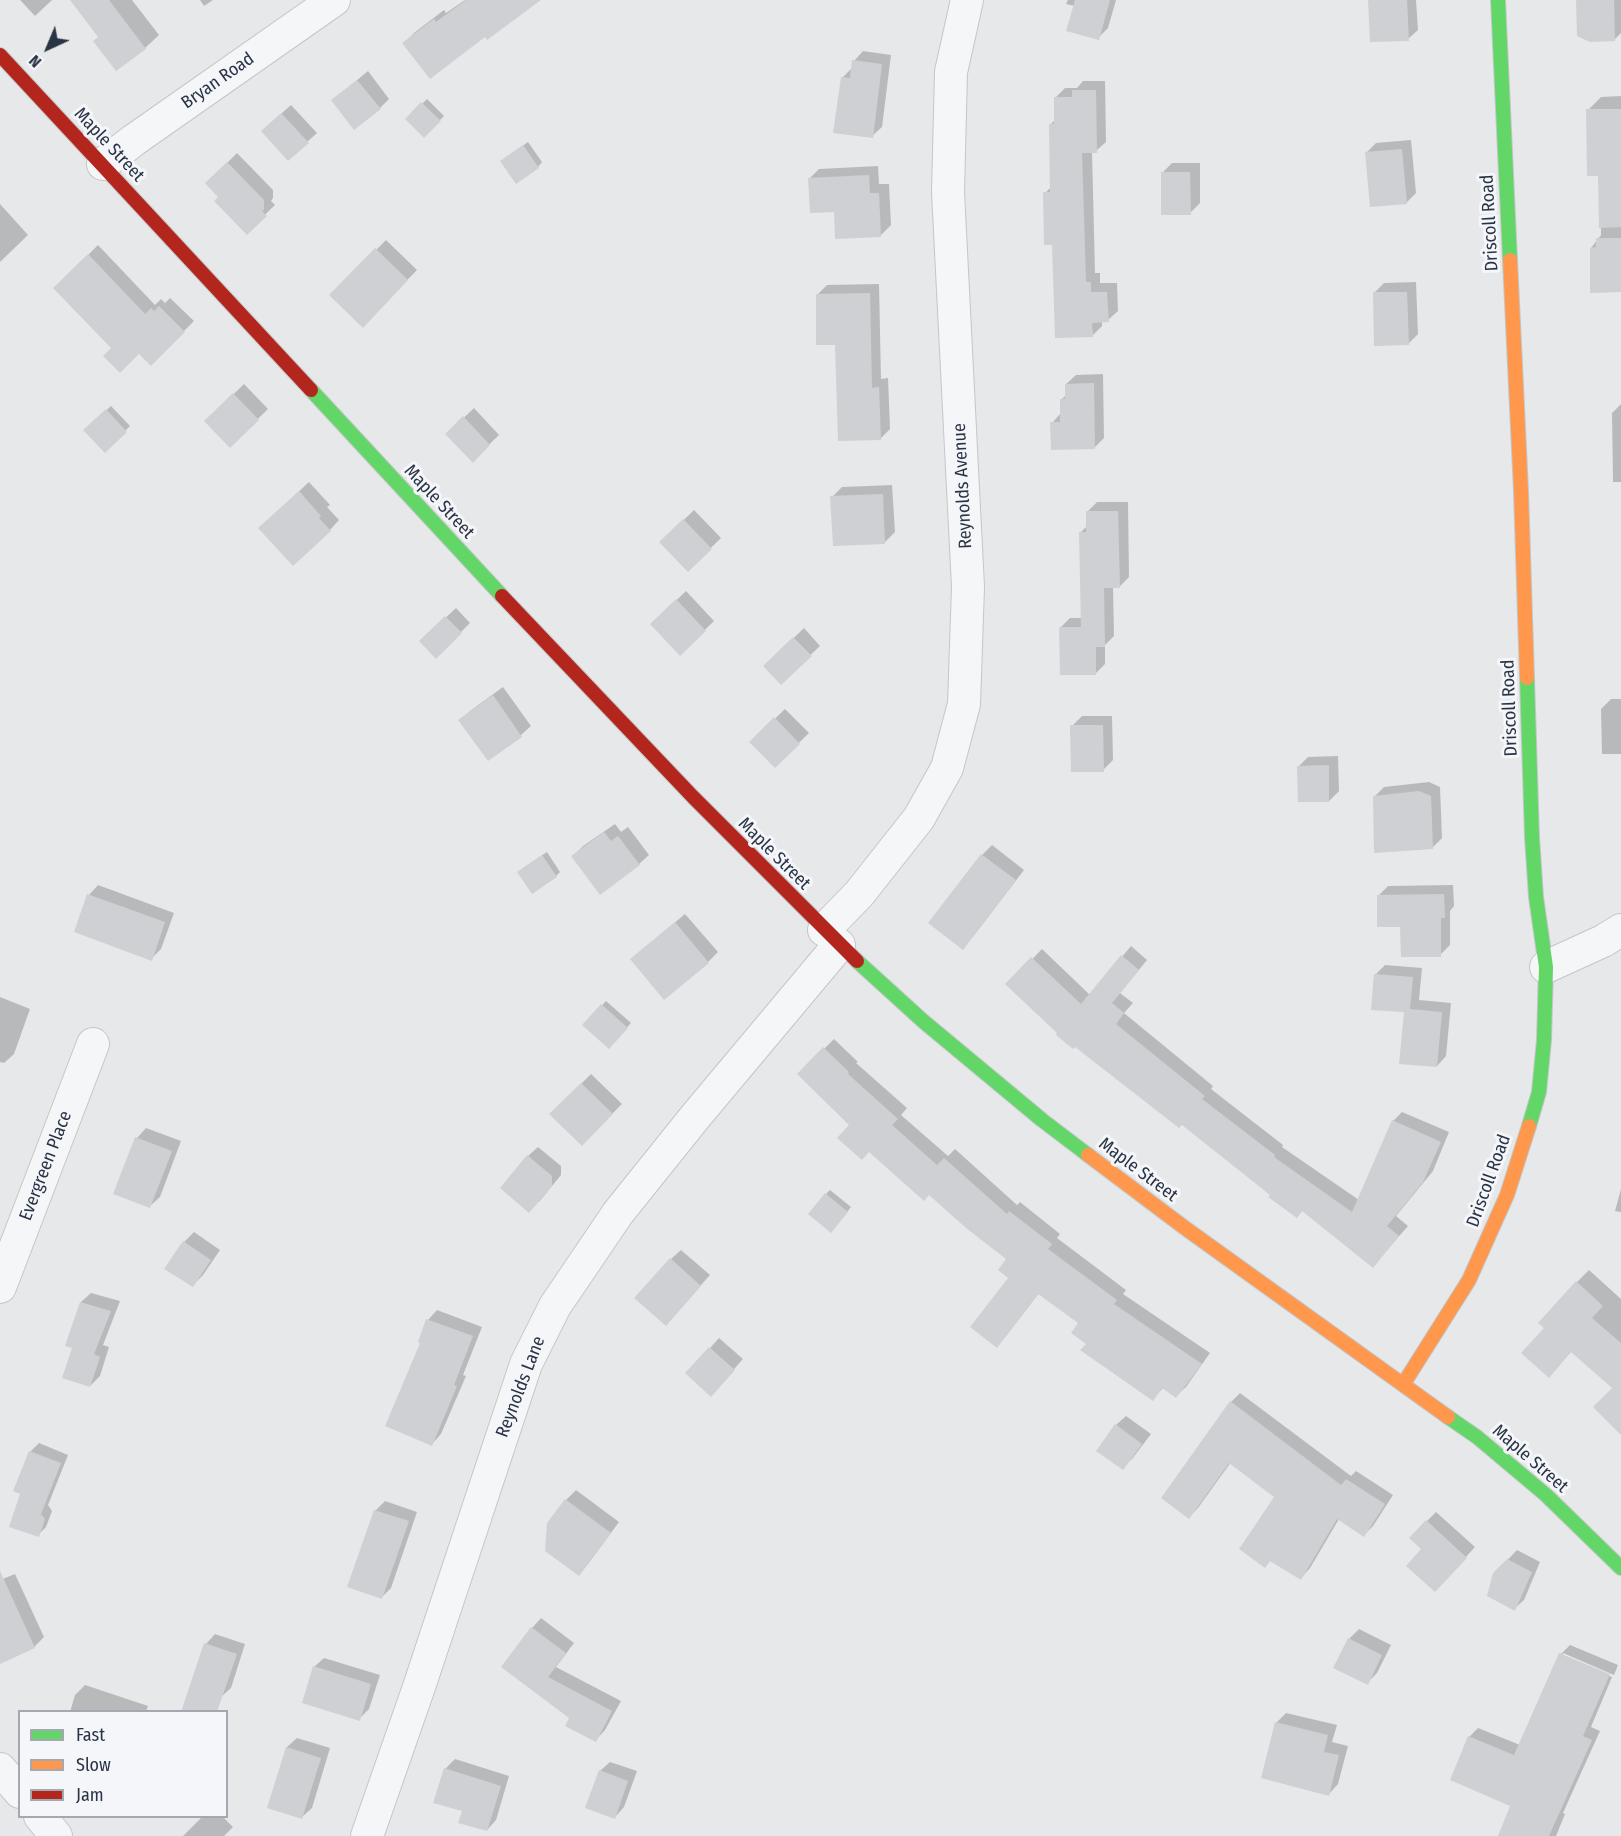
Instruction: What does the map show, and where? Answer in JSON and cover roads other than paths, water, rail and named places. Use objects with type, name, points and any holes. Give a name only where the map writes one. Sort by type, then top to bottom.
[{"type":"street","name":"Bryan Road","points":[[103,164],[334,0]]},
{"type":"street","name":"Reynolds Avenue","points":[[832,938],[859,894],[919,818],[947,768],[964,704],[968,587],[948,192],[951,72],[967,0]]},
{"type":"street","name":"Driscoll Road","points":[[1404,1383],[1469,1280],[1507,1195],[1539,1092],[1544,1040],[1546,967],[1536,897],[1532,837],[1521,491],[1498,0]]},
{"type":"street","name":"Maple Street","points":[[0,55],[454,545],[693,797],[832,938],[923,1021],[1042,1120],[1185,1228],[1477,1437],[1546,1496],[1621,1568]]},
{"type":"street","points":[[1546,967],[1603,941],[1621,930]]},
{"type":"street","name":"Reynolds Lane","points":[[367,1836],[526,1364],[555,1306],[632,1196],[832,938]]},
{"type":"street","name":"Evergreen Place","points":[[0,1287],[93,1044]]},
{"type":"street","points":[[0,1769],[18,1790]]},
{"type":"street","points":[[42,1818],[56,1836]]}]
